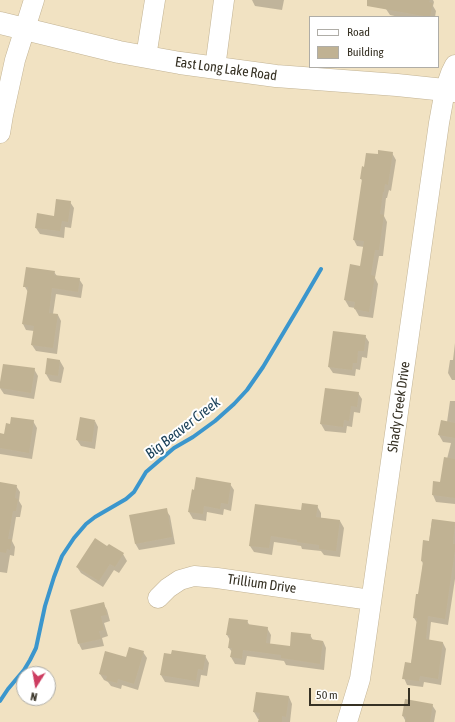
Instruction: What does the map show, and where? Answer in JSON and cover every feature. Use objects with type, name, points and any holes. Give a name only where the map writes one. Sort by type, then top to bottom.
[{"type":"main road","name":"East Long Lake Road","points":[[0,23],[119,52],[214,68],[276,76],[397,85],[450,91]]},
{"type":"street","points":[[0,133],[2,115],[15,60],[34,0]]},
{"type":"street","points":[[146,57],[155,0]]},
{"type":"street","points":[[214,68],[224,0]]},
{"type":"street","name":"Shady Creek Drive","points":[[347,722],[360,679],[440,116],[450,91],[451,72],[455,66]]},
{"type":"street","name":"Trillium Drive","points":[[158,598],[168,588],[180,580],[194,576],[371,600]]},
{"type":"building","points":[[367,0],[430,0],[429,2],[433,3],[430,16],[367,6]]},
{"type":"building","points":[[378,150],[393,152],[388,185],[385,184],[383,192],[380,214],[384,215],[379,250],[375,250],[371,275],[375,276],[369,312],[354,309],[355,302],[344,300],[350,264],[360,266],[364,241],[353,240],[362,179],[360,179],[362,166],[364,167],[366,153],[378,154]]},
{"type":"building","points":[[56,199],[71,201],[68,222],[62,221],[60,231],[35,228],[37,213],[54,216]]},
{"type":"building","points":[[26,267],[55,271],[54,275],[80,278],[78,292],[52,288],[49,313],[58,314],[53,348],[31,345],[34,326],[22,324],[28,287],[23,287]]},
{"type":"building","points":[[333,331],[366,335],[364,351],[358,351],[357,363],[353,363],[352,370],[328,367]]},
{"type":"building","points":[[47,358],[60,360],[58,376],[45,374]]},
{"type":"building","points":[[3,364],[35,368],[31,393],[0,388]]},
{"type":"building","points":[[325,388],[359,392],[357,407],[351,406],[349,421],[344,420],[343,427],[320,424]]},
{"type":"building","points":[[11,417],[34,420],[29,453],[0,448],[0,433],[4,434],[6,423],[10,424]]},
{"type":"building","points":[[80,417],[95,420],[92,442],[76,440]]},
{"type":"building","points":[[441,420],[455,423],[455,438],[438,435]]},
{"type":"building","points":[[444,457],[455,459],[455,498],[432,495],[433,481],[440,482]]},
{"type":"building","points":[[196,477],[231,483],[228,504],[221,503],[220,509],[204,506],[203,514],[188,512],[192,489],[194,490]]},
{"type":"building","points":[[0,482],[17,485],[15,498],[18,499],[16,511],[13,511],[8,539],[12,539],[10,550],[7,549],[6,553],[0,552]]},
{"type":"building","points":[[302,503],[318,505],[316,517],[340,520],[336,551],[319,549],[319,545],[271,536],[269,548],[249,546],[255,504],[301,510]]},
{"type":"building","points":[[167,508],[172,537],[135,544],[129,515]]},
{"type":"building","points":[[432,519],[455,522],[453,544],[455,544],[455,550],[445,619],[428,616],[426,639],[443,642],[438,679],[420,676],[419,681],[402,679],[405,662],[411,663],[417,618],[413,618],[416,594],[418,594],[423,562],[421,561],[423,540],[429,541]]},
{"type":"building","points":[[95,538],[107,546],[109,544],[124,553],[115,567],[110,564],[99,581],[76,567]]},
{"type":"building","points":[[104,602],[107,615],[101,616],[104,630],[99,631],[101,639],[78,644],[70,610]]},
{"type":"building","points":[[229,618],[248,620],[247,624],[268,627],[266,643],[290,646],[291,632],[311,634],[310,639],[323,641],[320,664],[281,658],[281,655],[243,650],[242,659],[230,657],[232,648],[228,648],[230,635],[226,635]]},
{"type":"building","points":[[129,647],[144,651],[134,684],[118,679],[117,683],[106,680],[107,676],[99,674],[105,651],[126,657]]},
{"type":"building","points":[[172,650],[206,655],[203,670],[198,669],[196,681],[160,675],[164,653],[171,654]]},
{"type":"building","points":[[256,692],[289,696],[286,717],[282,716],[282,722],[258,722],[260,713],[253,712]]},
{"type":"building","points":[[405,699],[433,704],[430,722],[405,722],[406,717],[402,716]]},
{"type":"waterway","name":"Big Beaver Creek","points":[[0,701],[24,670],[36,648],[45,606],[54,577],[62,556],[74,538],[86,524],[95,517],[126,499],[134,492],[146,472],[174,448],[193,437],[215,421],[247,390],[263,367],[321,269]]}]
